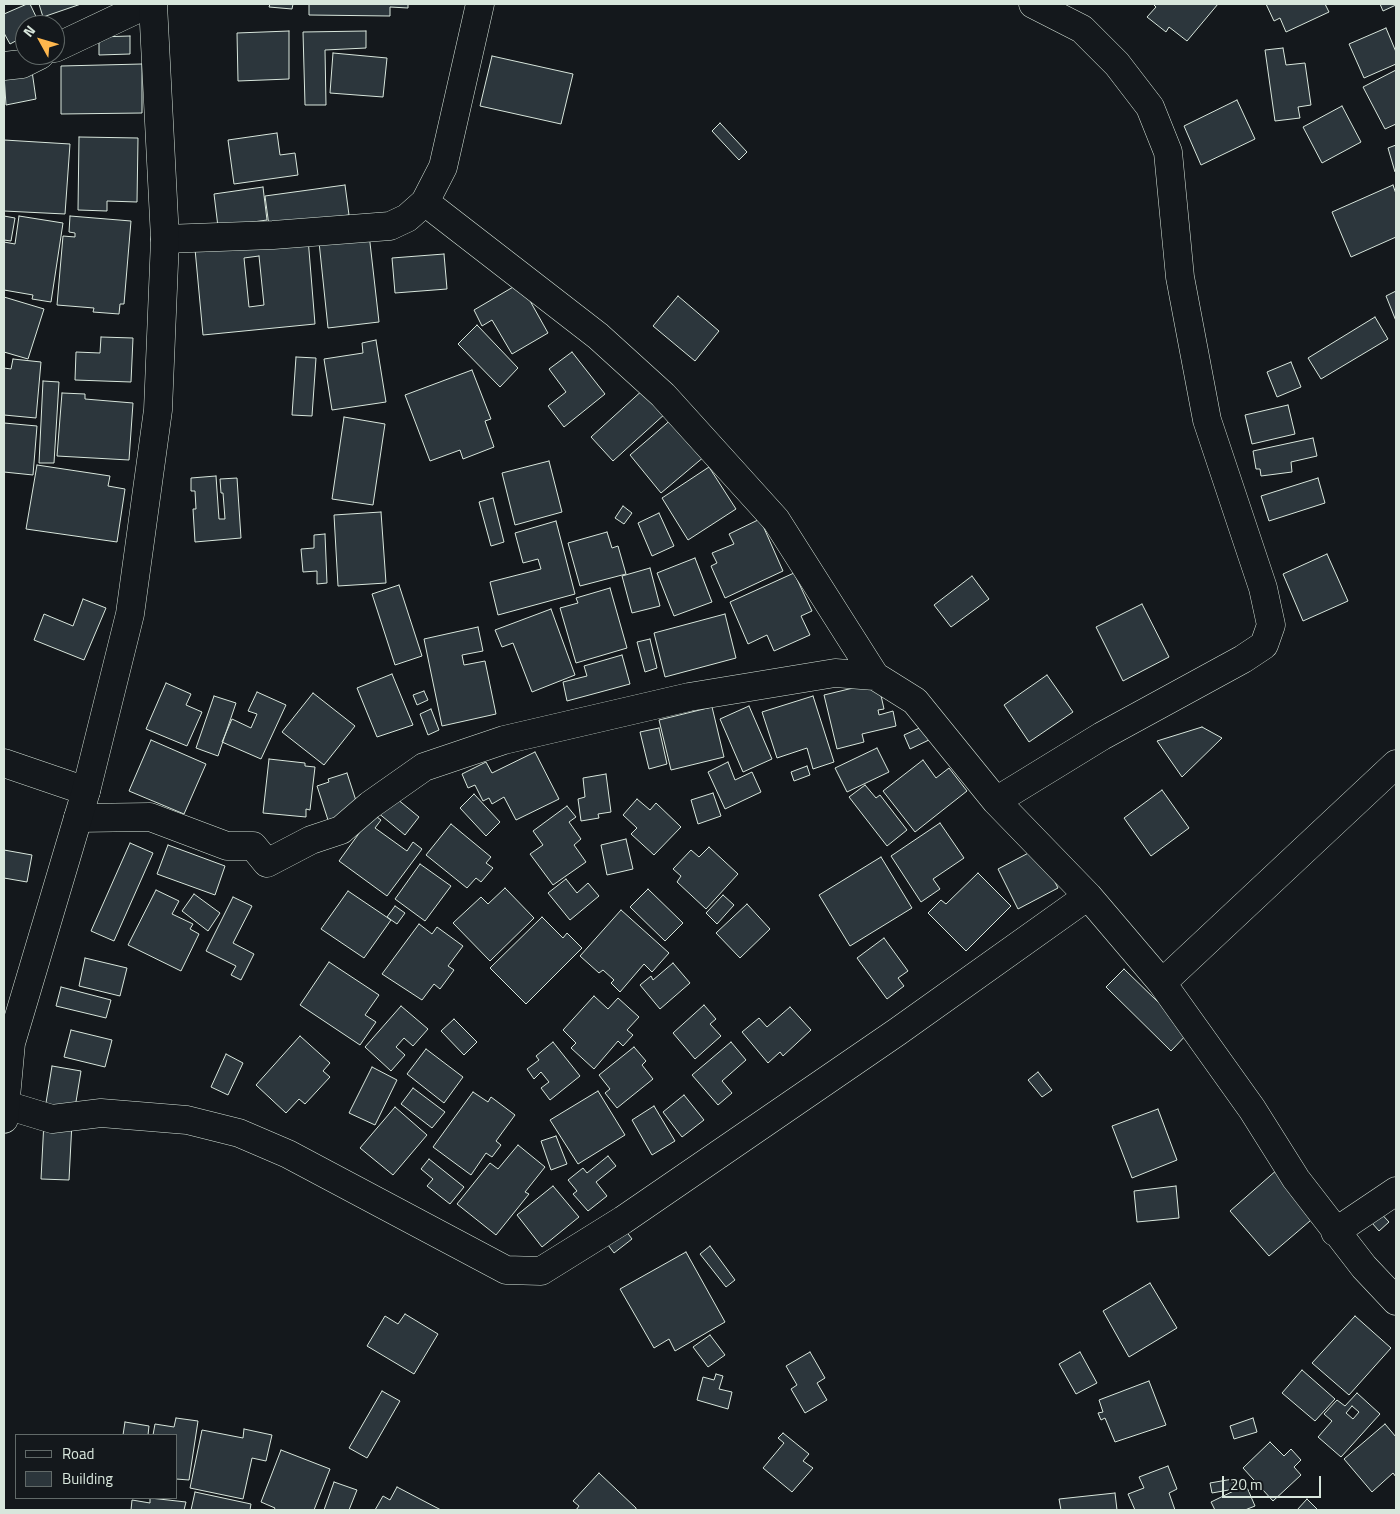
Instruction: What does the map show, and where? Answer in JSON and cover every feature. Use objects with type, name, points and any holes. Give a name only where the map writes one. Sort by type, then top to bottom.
[{"type":"street","points":[[65,43],[148,4]]},
{"type":"street","points":[[153,4],[165,239],[158,410],[131,604],[86,791],[8,1043],[5,1112],[52,1119],[101,1113],[187,1120],[238,1133],[288,1154],[506,1270],[541,1271],[623,1220],[897,1032],[1088,896]]},
{"type":"street","points":[[165,239],[273,235],[390,226],[407,218],[425,202],[443,167],[480,4]]},
{"type":"street","points":[[996,801],[1102,736],[1244,659],[1264,645],[1272,625],[1263,588],[1207,420],[1180,277],[1168,152],[1150,107],[1116,64],[1082,29],[1032,4]]},
{"type":"street","points":[[425,202],[598,336],[663,395],[776,520],[875,676],[915,701],[996,801],[1088,896],[1162,983],[1252,1110],[1296,1179],[1364,1268],[1396,1301]]},
{"type":"street","points":[[78,818],[150,817],[227,846],[253,846],[267,863],[311,840],[341,830],[370,805],[424,767],[504,740],[689,697],[835,673],[875,676]]},
{"type":"street","points":[[4,763],[86,791]]},
{"type":"street","points":[[1162,983],[1396,764]]},
{"type":"street","points":[[1336,1232],[1396,1191]]},
{"type":"building","points":[[30,4],[35,15],[15,15],[15,41],[10,44],[4,33],[4,14]]},
{"type":"building","points":[[39,4],[81,4],[49,15],[42,15]]},
{"type":"building","points":[[270,4],[293,4],[292,9],[269,7]]},
{"type":"building","points":[[309,4],[408,4],[408,8],[390,7],[390,16],[309,15]]},
{"type":"building","points":[[1153,4],[1218,4],[1187,41],[1169,27],[1166,32],[1147,17],[1156,7]]},
{"type":"building","points":[[1266,4],[1325,4],[1329,12],[1286,32],[1280,18],[1274,21]]},
{"type":"building","points":[[1380,4],[1396,4],[1396,5],[1383,11]]},
{"type":"building","points":[[1386,28],[1396,52],[1396,64],[1364,78],[1349,44]]},
{"type":"building","points":[[289,31],[289,79],[238,81],[237,33]]},
{"type":"building","points":[[366,31],[366,48],[325,50],[326,105],[305,105],[303,32]]},
{"type":"building","points":[[130,36],[130,54],[99,55],[99,37]]},
{"type":"building","points":[[1283,48],[1286,65],[1305,63],[1311,105],[1298,107],[1300,118],[1275,121],[1265,50]]},
{"type":"building","points":[[333,53],[387,58],[383,97],[330,93]]},
{"type":"building","points":[[492,56],[573,74],[561,124],[480,106]]},
{"type":"building","points":[[142,64],[142,113],[61,114],[61,66]]},
{"type":"building","points":[[1396,70],[1396,124],[1385,129],[1363,87]]},
{"type":"building","points":[[32,71],[36,99],[6,105],[4,75]]},
{"type":"building","points":[[1237,100],[1255,139],[1201,165],[1184,126]]},
{"type":"building","points":[[1342,106],[1361,142],[1322,163],[1303,127]]},
{"type":"building","points":[[720,123],[747,152],[739,160],[712,131]]},
{"type":"building","points":[[277,133],[280,155],[295,153],[298,175],[234,184],[228,140]]},
{"type":"building","points":[[79,137],[138,138],[137,202],[107,201],[107,211],[78,210]]},
{"type":"building","points":[[4,140],[70,144],[65,214],[4,211]]},
{"type":"building","points":[[1396,145],[1396,171],[1395,172],[1388,148]]},
{"type":"building","points":[[345,185],[349,215],[269,226],[265,196]]},
{"type":"building","points":[[1393,185],[1396,194],[1396,237],[1351,257],[1332,212]]},
{"type":"building","points":[[263,187],[267,220],[218,227],[214,194]]},
{"type":"building","points":[[4,216],[15,218],[11,241],[4,240]]},
{"type":"building","points":[[19,216],[63,223],[51,302],[32,299],[33,295],[4,290],[4,242],[15,244]]},
{"type":"building","points":[[70,216],[131,221],[124,304],[120,304],[119,314],[93,312],[94,308],[57,305],[63,236],[75,237],[75,233],[69,232]]},
{"type":"building","points":[[369,234],[379,322],[328,328],[319,242]]},
{"type":"building","points":[[308,238],[315,324],[203,335],[195,249]],"holes":[[[259,256],[264,305],[249,307],[244,258]]]},
{"type":"building","points":[[444,254],[447,289],[395,293],[392,258]]},
{"type":"building","points":[[520,283],[548,333],[512,354],[492,320],[482,326],[474,310]]},
{"type":"building","points":[[1396,291],[1396,321],[1386,296]]},
{"type":"building","points":[[678,296],[719,331],[695,361],[653,326]]},
{"type":"building","points":[[4,297],[44,309],[28,359],[4,352]]},
{"type":"building","points":[[1375,317],[1388,339],[1321,379],[1308,358]]},
{"type":"building","points":[[477,325],[518,368],[500,387],[458,344]]},
{"type":"building","points":[[101,337],[133,338],[131,382],[75,380],[76,352],[100,353]]},
{"type":"building","points":[[376,340],[386,402],[332,410],[324,359],[363,353],[362,343]]},
{"type":"building","points":[[572,352],[605,394],[564,427],[548,406],[566,392],[549,369]]},
{"type":"building","points":[[296,357],[316,358],[312,416],[292,415]]},
{"type":"building","points":[[13,359],[41,362],[36,418],[4,415],[4,368],[11,369]]},
{"type":"building","points":[[1291,362],[1301,387],[1277,397],[1267,372]]},
{"type":"building","points":[[472,370],[491,419],[485,421],[494,447],[463,459],[460,450],[430,461],[405,395]]},
{"type":"building","points":[[43,381],[59,382],[54,463],[39,463]]},
{"type":"building","points":[[645,388],[666,413],[613,461],[591,437]]},
{"type":"building","points":[[62,393],[85,394],[85,399],[133,403],[129,460],[57,456]]},
{"type":"building","points":[[1288,405],[1295,434],[1252,444],[1245,415]]},
{"type":"building","points":[[344,417],[385,424],[373,505],[332,499]]},
{"type":"building","points":[[673,418],[705,456],[661,493],[630,455]]},
{"type":"building","points":[[4,423],[37,426],[33,475],[4,472]]},
{"type":"building","points":[[1313,438],[1317,456],[1291,462],[1292,472],[1261,476],[1260,469],[1256,469],[1253,451]]},
{"type":"building","points":[[549,461],[562,512],[515,525],[502,473]]},
{"type":"building","points":[[37,465],[110,476],[108,486],[125,489],[117,542],[26,529]]},
{"type":"building","points":[[709,467],[736,509],[688,540],[662,498]]},
{"type":"building","points":[[216,476],[219,519],[225,519],[220,479],[237,478],[241,538],[195,542],[193,509],[196,509],[195,491],[191,491],[191,478]]},
{"type":"building","points":[[1318,478],[1325,503],[1269,521],[1261,496]]},
{"type":"building","points":[[493,498],[504,542],[491,546],[479,502]]},
{"type":"building","points":[[623,506],[632,513],[624,524],[615,518]]},
{"type":"building","points":[[381,512],[386,583],[338,586],[334,515]]},
{"type":"building","points":[[659,513],[674,546],[652,556],[638,523]]},
{"type":"building","points":[[760,519],[783,571],[725,598],[711,566],[717,563],[712,553],[734,544],[729,534]]},
{"type":"building","points":[[556,521],[575,594],[498,615],[490,582],[541,569],[538,559],[523,563],[515,533]]},
{"type":"building","points":[[607,532],[612,548],[618,546],[626,574],[580,586],[568,543]]},
{"type":"building","points":[[325,534],[327,583],[317,584],[317,571],[303,572],[301,549],[314,548],[314,535]]},
{"type":"building","points":[[1327,554],[1348,601],[1303,621],[1283,574]]},
{"type":"building","points":[[695,558],[712,602],[674,616],[657,573]]},
{"type":"building","points":[[650,568],[660,606],[632,613],[622,576]]},
{"type":"building","points":[[794,573],[812,611],[801,616],[810,635],[774,651],[767,635],[748,644],[730,602]]},
{"type":"building","points":[[972,576],[989,599],[951,627],[934,605]]},
{"type":"building","points":[[399,585],[422,656],[395,665],[372,594]]},
{"type":"building","points":[[610,588],[627,648],[576,663],[560,608],[578,603],[576,598]]},
{"type":"building","points":[[83,599],[106,608],[84,660],[34,640],[44,614],[73,626]]},
{"type":"building","points":[[1142,604],[1169,657],[1123,681],[1096,627]]},
{"type":"building","points":[[551,609],[575,675],[532,692],[513,643],[502,647],[495,630]]},
{"type":"building","points":[[725,614],[736,658],[665,677],[654,633]]},
{"type":"building","points":[[478,627],[483,651],[462,655],[464,665],[485,661],[496,714],[442,726],[424,639]]},
{"type":"building","points":[[650,639],[657,668],[645,672],[637,642]]},
{"type":"building","points":[[622,655],[630,684],[567,701],[563,682],[587,676],[584,666]]},
{"type":"building","points":[[392,674],[413,725],[377,737],[357,688]]},
{"type":"building","points":[[1047,675],[1073,712],[1029,742],[1004,705]]},
{"type":"building","points":[[878,682],[884,709],[878,710],[879,715],[893,711],[896,726],[862,734],[864,742],[837,749],[824,695]]},
{"type":"building","points":[[166,683],[191,694],[186,705],[202,712],[187,746],[146,729]]},
{"type":"building","points":[[424,691],[428,700],[417,705],[413,695]]},
{"type":"building","points":[[257,692],[286,705],[261,759],[222,742],[232,719],[251,728],[257,714],[248,711]]},
{"type":"building","points":[[313,693],[355,726],[324,765],[282,732]]},
{"type":"building","points":[[214,696],[236,703],[218,756],[196,748]]},
{"type":"building","points":[[813,696],[834,762],[813,769],[807,748],[777,758],[762,712]]},
{"type":"building","points":[[749,706],[772,759],[743,772],[720,719]]},
{"type":"building","points":[[712,707],[724,757],[671,770],[659,720]]},
{"type":"building","points":[[431,709],[439,730],[428,735],[420,714]]},
{"type":"building","points":[[924,726],[931,739],[910,749],[904,735]]},
{"type":"building","points":[[1202,727],[1222,738],[1182,777],[1157,741]]},
{"type":"building","points":[[659,728],[667,764],[649,769],[640,732]]},
{"type":"building","points":[[151,740],[206,764],[184,814],[129,791]]},
{"type":"building","points":[[877,748],[889,772],[847,792],[835,768]]},
{"type":"building","points":[[535,752],[559,799],[516,820],[504,797],[492,804],[489,798],[483,801],[475,785],[468,788],[462,774],[486,762],[492,773]]},
{"type":"building","points":[[269,759],[305,763],[305,766],[315,767],[310,810],[306,809],[306,817],[263,813]]},
{"type":"building","points":[[923,760],[936,778],[949,768],[967,791],[915,832],[883,791]]},
{"type":"building","points":[[728,762],[735,780],[752,772],[761,792],[725,809],[708,772]]},
{"type":"building","points":[[807,766],[810,775],[794,781],[791,772]]},
{"type":"building","points":[[347,773],[359,810],[328,820],[317,786],[329,782],[328,779]]},
{"type":"building","points":[[606,774],[611,812],[598,814],[599,818],[581,821],[578,799],[585,797],[583,778]]},
{"type":"building","points":[[865,785],[876,798],[880,795],[907,830],[887,846],[849,797]]},
{"type":"building","points":[[1162,790],[1189,828],[1151,856],[1124,818]]},
{"type":"building","points":[[713,793],[721,816],[698,824],[691,800]]},
{"type":"building","points":[[391,794],[419,817],[405,835],[377,812]]},
{"type":"building","points":[[474,794],[500,822],[486,836],[460,808]]},
{"type":"building","points":[[637,799],[650,810],[656,803],[681,827],[654,855],[631,834],[637,828],[623,815]]},
{"type":"building","points":[[567,806],[576,817],[569,822],[581,839],[574,845],[586,862],[553,885],[530,854],[543,845],[533,831]]},
{"type":"building","points":[[373,814],[381,820],[375,828],[407,851],[413,842],[422,849],[387,896],[339,861]]},
{"type":"building","points":[[940,823],[964,858],[933,879],[940,889],[921,902],[891,856]]},
{"type":"building","points":[[451,824],[491,857],[486,863],[493,868],[481,882],[476,878],[467,888],[426,855]]},
{"type":"building","points":[[626,839],[633,869],[607,875],[601,845]]},
{"type":"building","points":[[130,843],[153,853],[114,941],[91,931]]},
{"type":"building","points":[[168,845],[225,866],[215,895],[157,874]]},
{"type":"building","points":[[709,847],[738,874],[706,909],[677,882],[681,876],[673,869],[691,850],[699,857]]},
{"type":"building","points":[[1038,848],[1058,888],[1018,909],[998,869]]},
{"type":"building","points":[[4,850],[32,855],[27,882],[4,878]]},
{"type":"building","points":[[881,857],[912,908],[850,946],[819,895]]},
{"type":"building","points":[[420,864],[451,886],[425,921],[395,899]]},
{"type":"building","points":[[978,873],[1011,906],[966,951],[928,913],[941,900],[946,904]]},
{"type":"building","points":[[566,879],[577,893],[588,883],[599,896],[570,920],[548,893]]},
{"type":"building","points":[[505,888],[534,918],[490,961],[453,923],[481,897],[488,904]]},
{"type":"building","points":[[648,889],[683,923],[665,941],[630,907]]},
{"type":"building","points":[[156,890],[179,901],[172,914],[193,924],[190,929],[199,934],[181,971],[128,945]]},
{"type":"building","points":[[348,891],[391,920],[364,958],[321,929]]},
{"type":"building","points":[[194,894],[220,913],[208,931],[182,911]]},
{"type":"building","points":[[723,895],[734,905],[717,924],[706,913]]},
{"type":"building","points":[[233,897],[252,906],[233,943],[254,954],[241,980],[231,975],[236,966],[206,951]]},
{"type":"building","points":[[747,904],[770,929],[740,958],[716,933]]},
{"type":"building","points":[[395,906],[405,913],[397,924],[387,917]]},
{"type":"building","points":[[621,910],[669,953],[652,972],[644,964],[620,992],[611,983],[614,980],[603,970],[599,973],[580,956]]},
{"type":"building","points":[[542,917],[563,938],[567,933],[582,948],[526,1004],[490,968]]},
{"type":"building","points":[[419,924],[432,934],[437,927],[463,946],[448,966],[454,970],[440,989],[434,984],[422,1000],[382,974]]},
{"type":"building","points":[[884,938],[908,971],[898,978],[904,986],[887,999],[857,958]]},
{"type":"building","points":[[85,958],[127,968],[120,996],[79,986]]},
{"type":"building","points":[[329,962],[379,995],[365,1015],[376,1022],[360,1045],[300,1005]]},
{"type":"building","points":[[673,963],[690,983],[660,1009],[640,985],[651,976],[653,980]]},
{"type":"building","points":[[1124,969],[1189,1032],[1171,1051],[1106,987]]},
{"type":"building","points":[[61,987],[111,1000],[106,1018],[56,1006]]},
{"type":"building","points":[[594,996],[608,1009],[618,998],[639,1017],[627,1030],[633,1035],[623,1046],[618,1041],[594,1069],[571,1048],[576,1043],[563,1030]]},
{"type":"building","points":[[704,1005],[716,1019],[710,1024],[721,1036],[695,1059],[673,1033]]},
{"type":"building","points":[[401,1006],[428,1029],[413,1046],[404,1038],[396,1047],[405,1055],[391,1071],[365,1047]]},
{"type":"building","points":[[790,1007],[811,1030],[783,1056],[780,1052],[768,1063],[742,1032],[759,1018],[767,1027]]},
{"type":"building","points":[[454,1019],[477,1042],[464,1055],[441,1031]]},
{"type":"building","points":[[71,1030],[112,1040],[105,1067],[64,1057]]},
{"type":"building","points":[[300,1036],[330,1063],[323,1071],[330,1077],[305,1104],[299,1099],[286,1113],[256,1085]]},
{"type":"building","points":[[553,1042],[580,1076],[550,1100],[541,1088],[549,1082],[541,1072],[534,1079],[527,1069],[539,1060],[536,1056]]},
{"type":"building","points":[[731,1042],[746,1060],[722,1081],[732,1093],[718,1105],[692,1075]]},
{"type":"building","points":[[634,1047],[646,1061],[642,1065],[653,1079],[617,1108],[605,1093],[610,1089],[599,1075]]},
{"type":"building","points":[[426,1049],[463,1077],[444,1103],[407,1074]]},
{"type":"building","points":[[226,1054],[243,1063],[228,1095],[211,1087]]},
{"type":"building","points":[[52,1066],[81,1071],[74,1114],[45,1109]]},
{"type":"building","points":[[372,1067],[397,1080],[375,1125],[349,1113]]},
{"type":"building","points":[[1038,1072],[1052,1090],[1042,1097],[1028,1080]]},
{"type":"building","points":[[413,1088],[445,1112],[432,1128],[401,1104]]},
{"type":"building","points":[[598,1091],[625,1135],[578,1164],[550,1120]]},
{"type":"building","points":[[473,1092],[488,1102],[491,1097],[515,1115],[496,1141],[501,1145],[492,1157],[486,1153],[471,1175],[433,1147]]},
{"type":"building","points":[[684,1095],[704,1120],[682,1137],[663,1112]]},
{"type":"building","points":[[654,1106],[675,1141],[652,1155],[632,1120]]},
{"type":"building","points":[[395,1107],[427,1135],[393,1175],[360,1148]]},
{"type":"building","points":[[1158,1109],[1177,1160],[1132,1178],[1112,1126]]},
{"type":"building","points":[[44,1121],[72,1122],[69,1180],[41,1179]]},
{"type":"building","points":[[556,1136],[567,1164],[551,1170],[541,1141]]},
{"type":"building","points":[[518,1145],[545,1167],[525,1192],[529,1194],[496,1235],[457,1204],[490,1163],[498,1169]]},
{"type":"building","points":[[608,1156],[616,1166],[596,1182],[607,1196],[588,1211],[573,1194],[577,1191],[568,1180],[583,1168],[587,1173]]},
{"type":"building","points":[[429,1159],[464,1187],[450,1204],[427,1186],[433,1179],[421,1169]]},
{"type":"building","points":[[1278,1169],[1317,1215],[1269,1256],[1230,1211]]},
{"type":"building","points":[[553,1186],[579,1217],[542,1247],[517,1215]]},
{"type":"building","points":[[1176,1186],[1179,1218],[1137,1222],[1134,1191]]},
{"type":"building","points":[[1375,1207],[1389,1222],[1379,1231],[1365,1215]]},
{"type":"building","points":[[620,1223],[632,1239],[614,1253],[602,1237]]},
{"type":"building","points":[[710,1246],[735,1280],[726,1287],[700,1254]]},
{"type":"building","points":[[686,1252],[725,1322],[675,1351],[669,1339],[654,1348],[620,1289]]},
{"type":"building","points":[[1150,1283],[1177,1328],[1129,1357],[1103,1311]]},
{"type":"building","points":[[405,1314],[438,1334],[414,1374],[367,1346],[385,1316],[398,1324]]},
{"type":"building","points":[[1355,1316],[1391,1348],[1349,1395],[1312,1363]]},
{"type":"building","points":[[710,1335],[725,1355],[708,1367],[693,1347]]},
{"type":"building","points":[[810,1352],[825,1378],[817,1383],[827,1400],[805,1413],[791,1389],[797,1385],[786,1366]]},
{"type":"building","points":[[1080,1352],[1097,1383],[1076,1394],[1059,1364]]},
{"type":"building","points":[[1302,1370],[1335,1399],[1315,1421],[1282,1393]]},
{"type":"building","points":[[716,1374],[723,1376],[719,1389],[732,1392],[728,1409],[697,1400],[703,1377],[714,1380]]},
{"type":"building","points":[[1149,1381],[1166,1425],[1115,1442],[1105,1418],[1101,1420],[1098,1413],[1103,1412],[1099,1400]]},
{"type":"building","points":[[382,1391],[400,1401],[367,1458],[349,1448]]},
{"type":"building","points":[[1357,1393],[1380,1414],[1341,1457],[1318,1437],[1332,1421],[1324,1414],[1337,1400],[1345,1406]],"holes":[[[1352,1406],[1359,1412],[1353,1419],[1346,1413]]]},
{"type":"building","points":[[176,1418],[198,1421],[189,1480],[178,1479],[178,1434],[153,1434],[155,1424],[174,1427]]},
{"type":"building","points":[[1253,1418],[1257,1432],[1234,1439],[1230,1426]]},
{"type":"building","points":[[125,1422],[149,1426],[148,1434],[123,1434]]},
{"type":"building","points":[[1385,1424],[1396,1437],[1396,1477],[1393,1473],[1372,1492],[1344,1459]]},
{"type":"building","points":[[244,1429],[272,1435],[266,1461],[252,1458],[243,1499],[190,1488],[202,1430],[243,1438]]},
{"type":"building","points":[[783,1433],[809,1454],[803,1461],[813,1468],[792,1492],[763,1468],[784,1443],[778,1438]]},
{"type":"building","points":[[1270,1442],[1284,1456],[1291,1449],[1301,1460],[1294,1467],[1301,1475],[1273,1501],[1243,1468]]},
{"type":"building","points":[[281,1450],[330,1469],[314,1510],[274,1510],[275,1508],[261,1502]]},
{"type":"building","points":[[1168,1466],[1177,1489],[1169,1493],[1175,1510],[1135,1510],[1128,1494],[1144,1488],[1139,1477]]},
{"type":"building","points":[[599,1473],[636,1510],[576,1510],[579,1506],[573,1501]]},
{"type":"building","points":[[1233,1479],[1234,1489],[1212,1493],[1210,1483]]},
{"type":"building","points":[[334,1482],[357,1490],[349,1510],[324,1510]]},
{"type":"building","points":[[1246,1485],[1255,1506],[1245,1510],[1215,1510],[1211,1502]]},
{"type":"building","points":[[397,1487],[441,1510],[375,1510],[383,1496],[390,1500]]},
{"type":"building","points":[[195,1492],[251,1504],[250,1510],[191,1510]]},
{"type":"building","points":[[1115,1493],[1117,1510],[1061,1510],[1059,1499]]},
{"type":"building","points":[[150,1499],[186,1502],[184,1510],[131,1510],[132,1500],[150,1503]]},
{"type":"building","points":[[1307,1499],[1318,1510],[1297,1510]]}]
